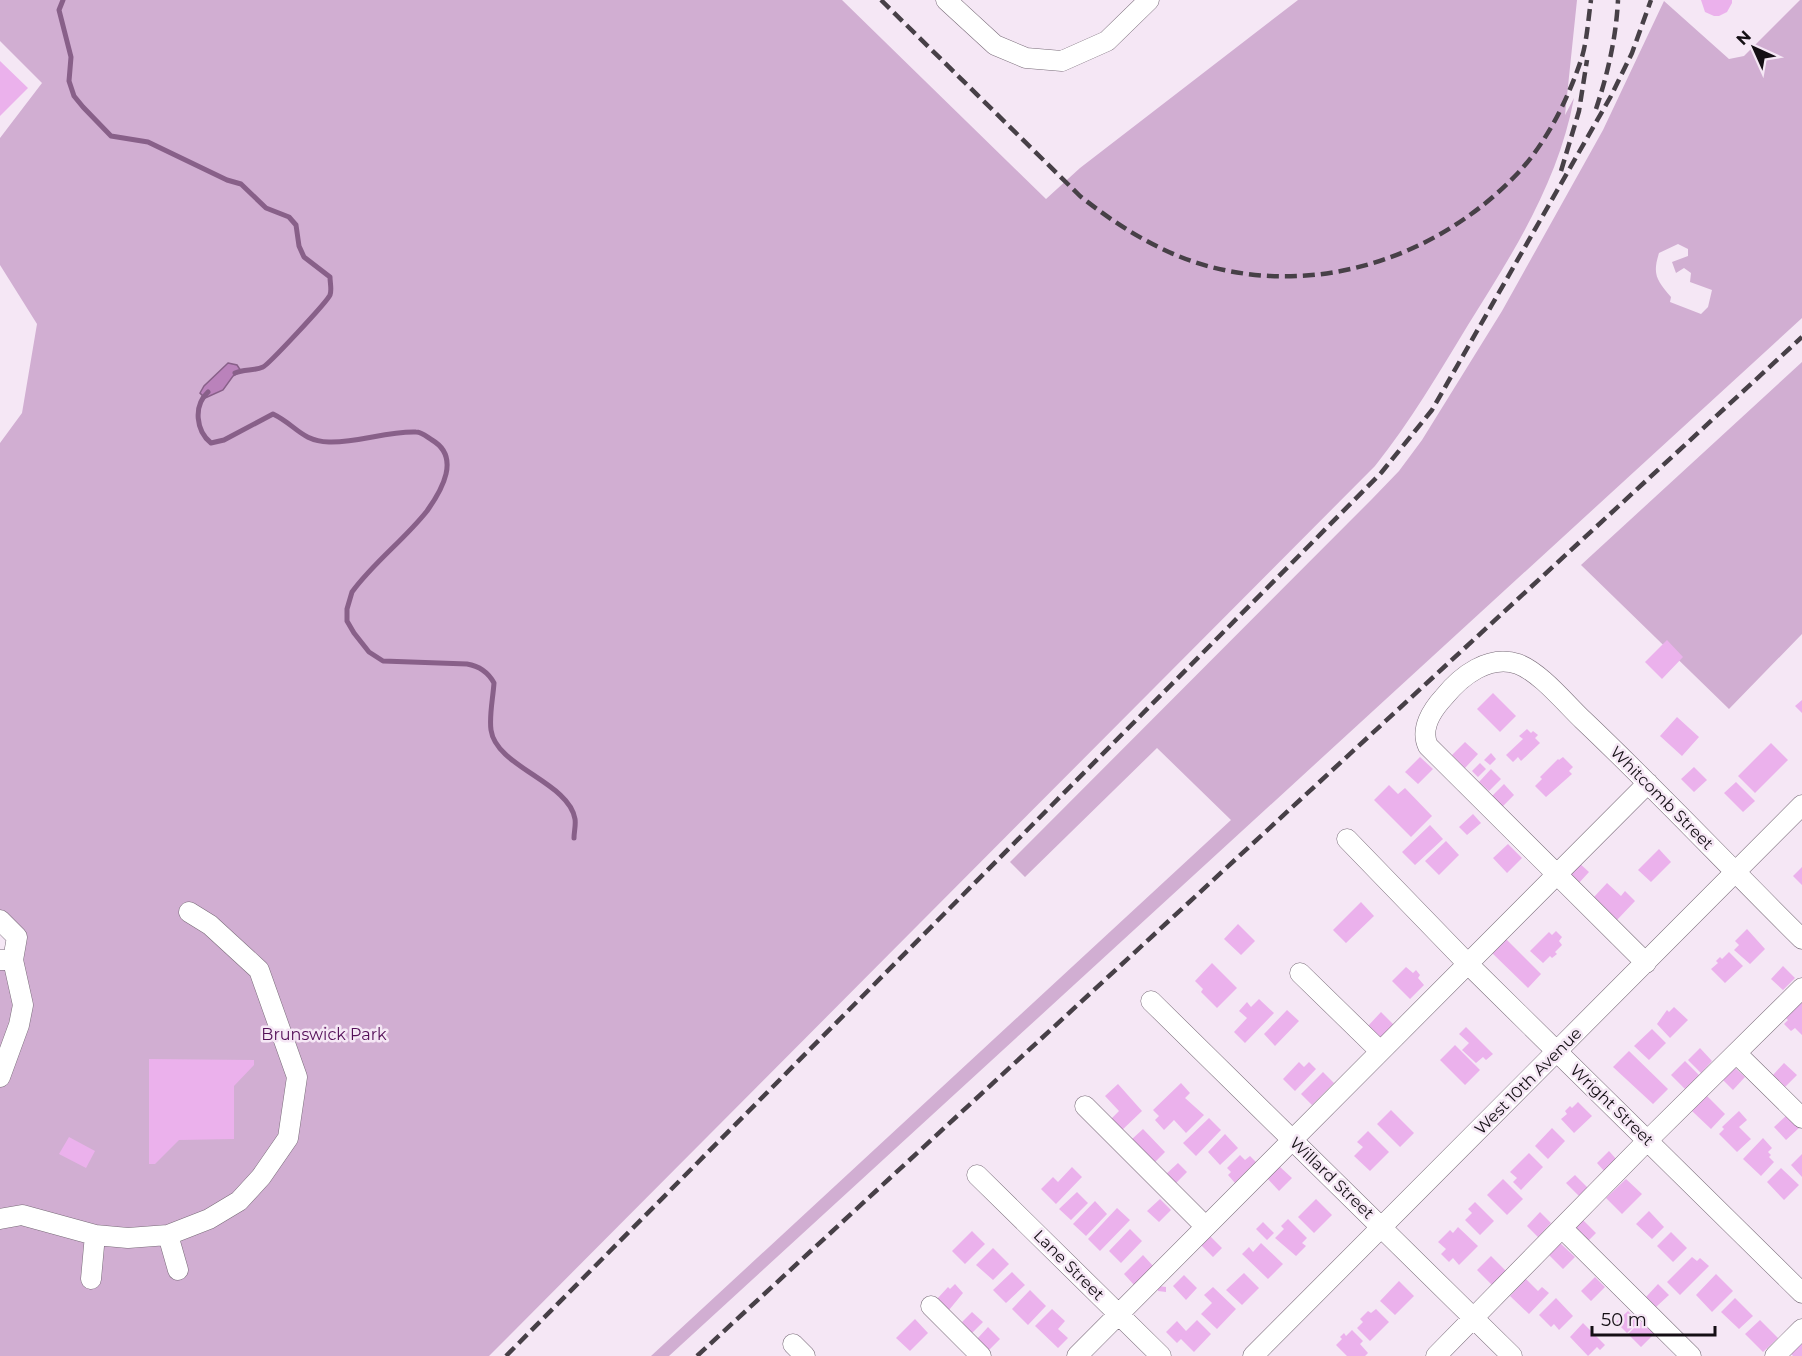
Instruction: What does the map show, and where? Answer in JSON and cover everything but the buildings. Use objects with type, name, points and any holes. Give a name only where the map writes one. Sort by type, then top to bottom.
[{"type":"street","points":[[946,0],[995,45],[1026,58],[1062,61],[1107,41],[1149,0]]},
{"type":"street","name":"Whitcomb Street","points":[[1556,874],[1432,751],[1425,740],[1426,728],[1437,705],[1463,678],[1484,665],[1506,662],[1517,664],[1535,674],[1648,783],[1802,939]]},
{"type":"street","points":[[1077,1356],[1648,783]]},
{"type":"street","name":"West 10th Avenue","points":[[1253,1356],[1802,806]]},
{"type":"street","name":"Wright Street","points":[[1347,839],[1467,963],[1802,1293]]},
{"type":"street","points":[[1556,874],[1646,963]]},
{"type":"street","points":[[0,1219],[22,1215],[95,1235],[128,1238],[168,1235],[209,1219],[239,1201],[261,1177],[288,1138],[297,1077],[258,970],[210,925],[189,912]]},
{"type":"street","points":[[0,920],[17,937],[7,960],[23,1005],[19,1025],[0,1077]]},
{"type":"street","points":[[1300,973],[1380,1051]]},
{"type":"street","points":[[1436,1356],[1648,1140],[1802,988]]},
{"type":"street","name":"Willard Street","points":[[1151,1001],[1512,1356]]},
{"type":"street","points":[[1736,1053],[1802,1118]]},
{"type":"street","points":[[1085,1106],[1205,1226]]},
{"type":"street","name":"Lane Street","points":[[977,1175],[1161,1356]]},
{"type":"street","points":[[1562,1227],[1691,1356]]},
{"type":"street","points":[[91,1279],[95,1235]]},
{"type":"street","points":[[168,1235],[178,1270]]},
{"type":"street","points":[[931,1306],[981,1356]]},
{"type":"street","points":[[1775,1356],[1802,1329]]},
{"type":"green space","name":"Brunswick Park","points":[[0,0],[842,0],[1046,199],[1080,168],[1298,0],[1577,0],[1565,115],[1574,98],[1557,159],[1517,244],[1424,397],[1375,466],[489,1356],[0,1356],[0,956],[22,933],[0,911],[0,443],[22,413],[37,324],[0,265],[0,138],[42,83],[0,41]]},
{"type":"green space","points":[[1802,0],[1802,318],[669,1356],[651,1356],[1231,820],[1157,748],[1025,877],[1010,862],[1399,471],[1422,440],[1502,311],[1603,130],[1664,1],[1729,59],[1744,56]],"holes":[[[1678,244],[1688,249],[1688,256],[1672,262],[1676,273],[1684,268],[1691,273],[1690,282],[1712,290],[1708,307],[1701,314],[1670,302],[1671,297],[1657,277],[1656,267],[1659,253]]]},
{"type":"green space","points":[[1802,362],[1802,634],[1729,709],[1581,565]]},
{"type":"shaded area","points":[[228,363],[237,365],[241,371],[233,376],[223,390],[205,398],[200,393],[204,386]]},
{"type":"waterway","points":[[63,0],[59,10],[71,57],[69,81],[74,96],[83,107],[111,136],[148,142],[227,180],[241,184],[266,208],[289,217],[296,225],[299,246],[304,257],[330,277],[330,295],[275,356],[263,367],[235,373]]},
{"type":"waterway","points":[[208,392],[200,404],[198,418],[202,432],[211,443],[224,440],[273,414],[305,436],[319,441],[340,442],[394,433],[416,432],[441,447],[446,455],[447,464],[443,484],[418,522],[352,592],[347,609],[347,621],[369,652],[383,661],[467,664],[486,673],[494,683],[491,730],[496,743],[505,754],[547,784],[570,806],[575,819],[574,838]]},
{"type":"railway","points":[[881,0],[1080,196],[1096,208],[1148,242],[1185,259],[1224,270],[1265,276],[1305,276],[1345,270],[1383,260],[1456,225],[1488,201],[1528,161],[1562,107],[1582,56],[1591,0]]},
{"type":"railway","points":[[1596,109],[1611,55],[1618,0]]},
{"type":"railway","points":[[506,1356],[1381,473],[1432,410],[1611,96],[1632,53],[1651,0]]},
{"type":"railway","points":[[1561,171],[1579,111],[1587,60]]},
{"type":"railway","points":[[697,1356],[1802,337]]}]
